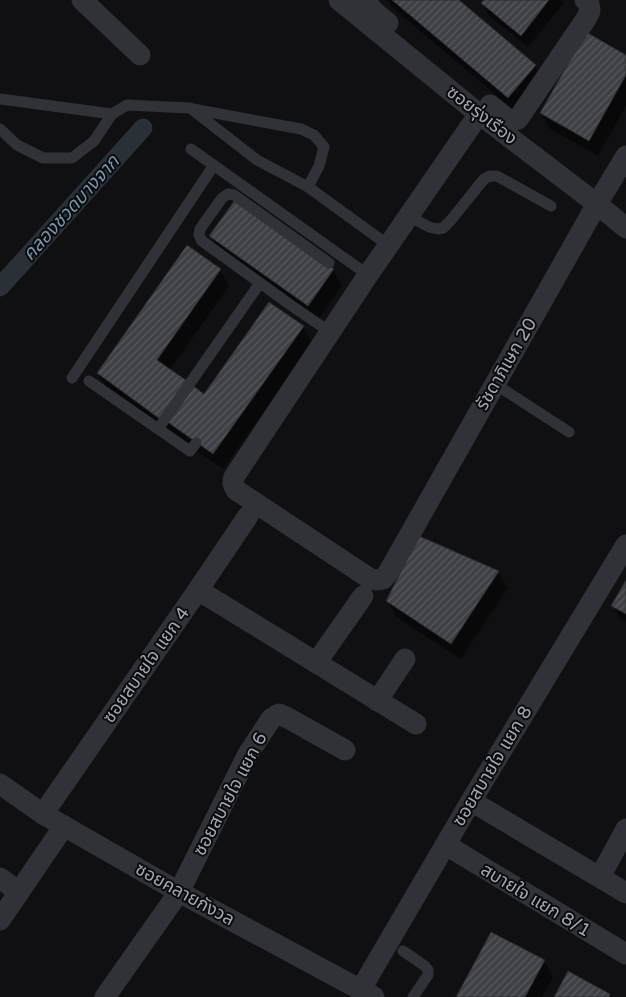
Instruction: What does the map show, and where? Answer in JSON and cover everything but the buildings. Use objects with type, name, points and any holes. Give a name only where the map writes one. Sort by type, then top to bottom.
[{"type":"street","points":[[82,0],[140,55]]},
{"type":"street","name":"ซอยรุ่งเรือง","points":[[339,0],[479,114],[626,228]]},
{"type":"street","points":[[366,0],[370,8],[510,121],[518,119],[521,115],[586,19],[590,11],[589,4],[585,0]]},
{"type":"street","points":[[330,332],[479,114]]},
{"type":"street","name":"รัชดาภิเษก 20","points":[[330,332],[234,477],[233,486],[256,504],[369,578],[383,579],[626,156]]},
{"type":"street","name":"ซอยสบายใจ แยก 4","points":[[43,814],[248,516]]},
{"type":"street","name":"ซอยสบายใจ แยก 8","points":[[364,993],[471,801],[626,545]]},
{"type":"street","points":[[198,590],[416,724]]},
{"type":"street","points":[[316,663],[363,596]]},
{"type":"street","points":[[378,700],[405,659]]},
{"type":"street","name":"ซอยสบายใจ แยก 6","points":[[179,892],[248,754],[271,719],[279,714],[345,750]]},
{"type":"street","name":"ซอยคลายกังวล","points":[[0,784],[43,814],[179,892],[364,993]]},
{"type":"street","points":[[471,801],[626,893]]},
{"type":"street","points":[[0,920],[64,826]]},
{"type":"street","points":[[600,876],[626,829]]},
{"type":"street","name":"สบายใจ แยก 8/1","points":[[446,845],[626,954]]},
{"type":"street","points":[[0,878],[19,892]]},
{"type":"street","points":[[105,997],[179,892]]},
{"type":"lane","points":[[0,99],[112,114]]},
{"type":"lane","points":[[0,129],[17,145],[44,158],[72,158],[94,141],[112,114],[127,105],[190,108],[301,128],[314,135],[324,147],[319,166],[308,187]]},
{"type":"lane","points":[[190,108],[257,160],[308,187],[388,245]]},
{"type":"lane","points":[[191,149],[368,275]]},
{"type":"lane","points":[[72,378],[214,165]]},
{"type":"lane","points":[[409,216],[429,227],[443,228],[484,179],[490,176],[497,176],[551,206]]},
{"type":"lane","points":[[329,263],[234,194],[228,194],[222,198],[200,229],[199,235],[202,241],[260,283],[289,310],[330,332]]},
{"type":"lane","points":[[158,429],[260,283]]},
{"type":"lane","points":[[89,381],[190,451],[196,442]]},
{"type":"lane","points":[[495,384],[569,432]]},
{"type":"lane","points":[[403,951],[426,966],[428,970],[428,975],[413,997]]},
{"type":"waterway","name":"คลองชวดบางจาก","points":[[0,287],[143,128]]}]
